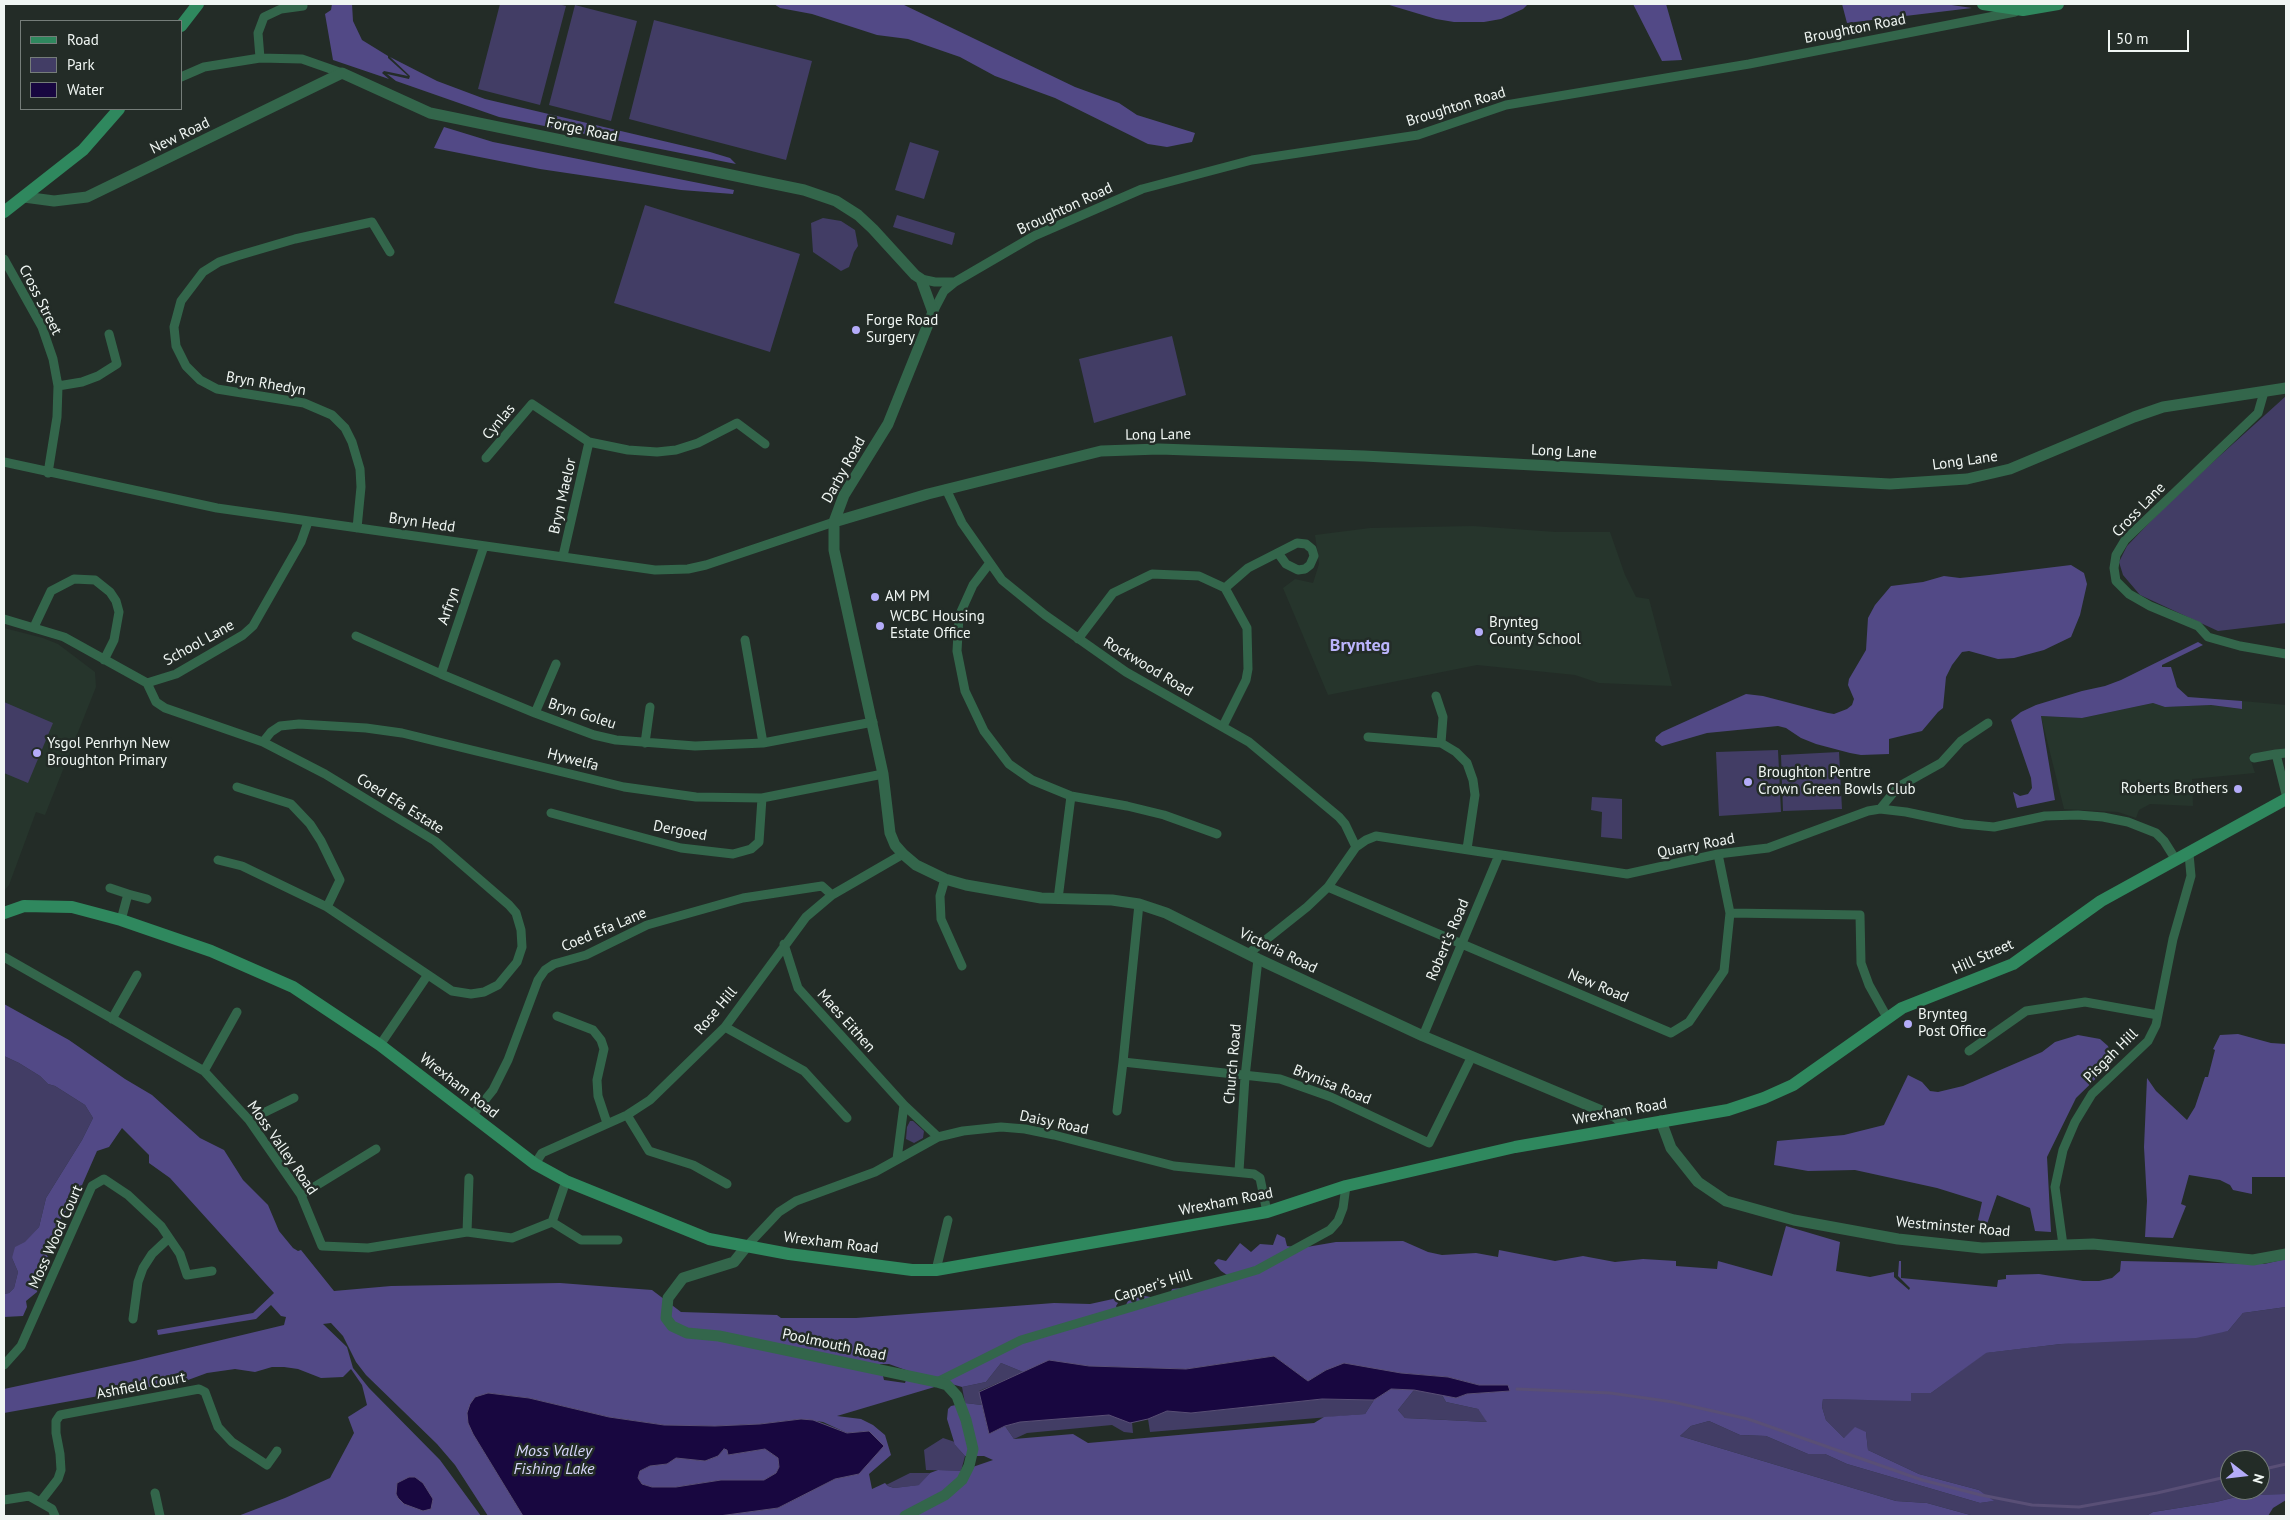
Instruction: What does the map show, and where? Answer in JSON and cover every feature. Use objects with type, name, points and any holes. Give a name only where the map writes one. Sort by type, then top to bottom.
[{"type":"main road","points":[[182,25],[198,4]]},
{"type":"main road","points":[[1983,4],[2023,10],[2058,4]]},
{"type":"main road","points":[[4,212],[83,150],[118,110]]},
{"type":"main road","name":"Hill Street","points":[[1728,1110],[1764,1098],[1793,1085],[1902,1008],[2013,964],[2101,902],[2246,823],[2286,799]]},
{"type":"main road","name":"Wrexham Road","points":[[4,913],[24,906],[72,907],[121,920],[211,951],[293,987],[380,1045],[535,1164],[566,1181],[709,1239],[746,1248],[912,1270],[936,1270],[1267,1212],[1346,1186],[1515,1147],[1728,1110]]},
{"type":"street","points":[[260,58],[258,34],[264,17],[281,9],[303,6]]},
{"type":"street","name":"Broughton Road","points":[[933,312],[944,291],[955,282],[1034,236],[1142,189],[1252,160],[1418,135],[1506,105],[1749,64],[2023,10]]},
{"type":"street","name":"Forge Road","points":[[182,77],[204,67],[260,58],[302,59],[342,73],[430,113],[820,194],[836,201],[858,215],[879,235],[915,275],[921,279],[933,312]]},
{"type":"street","name":"New Road","points":[[24,197],[54,201],[87,197],[342,73]]},
{"type":"street","name":"Bryn Rhedyn","points":[[357,528],[361,487],[360,469],[352,442],[345,428],[332,415],[304,403],[217,389],[200,380],[186,366],[176,346],[174,327],[181,301],[203,272],[219,262],[295,239],[372,222],[390,252]]},
{"type":"street","name":"Cross Street","points":[[4,259],[42,328],[53,359],[58,386],[57,417],[48,473]]},
{"type":"street","points":[[921,279],[935,282],[955,282]]},
{"type":"street","name":"Darby Road","points":[[903,854],[895,845],[890,833],[883,774],[873,722],[834,550],[834,522],[844,494],[888,424],[933,312]]},
{"type":"street","points":[[58,386],[82,382],[98,376],[117,364],[109,334]]},
{"type":"street","name":"Long Lane","points":[[834,522],[946,489],[1101,452],[1159,449],[1364,456],[1890,484],[1967,479],[2010,469],[2134,417],[2163,407],[2286,388]]},
{"type":"street","name":"Cross Lane","points":[[2264,392],[2258,413],[2126,540],[2116,555],[2114,568],[2116,581],[2128,594],[2150,606],[2198,626],[2208,636],[2240,646],[2286,654]]},
{"type":"street","name":"Cynlas","points":[[486,458],[532,404],[589,442]]},
{"type":"street","points":[[589,442],[628,450],[658,452],[698,443],[737,423],[765,444]]},
{"type":"street","name":"Bryn Maelor","points":[[563,556],[589,442]]},
{"type":"street","name":"Bryn Hedd","points":[[4,462],[192,504],[655,570],[688,569],[706,565],[834,522]]},
{"type":"street","name":"Rockwood Road","points":[[946,489],[962,523],[1002,580],[1044,615],[1126,672],[1223,726],[1266,755],[1339,817],[1345,824],[1356,847]]},
{"type":"street","name":"School Lane","points":[[147,683],[176,674],[188,668],[243,635],[253,626],[301,542],[308,522]]},
{"type":"street","name":"Arfryn","points":[[441,674],[484,546]]},
{"type":"street","points":[[1225,588],[1248,568],[1278,553]]},
{"type":"street","points":[[989,564],[973,585],[958,616],[957,651],[965,691],[984,731],[1010,764],[1032,780],[1071,796],[1155,813],[1217,834]]},
{"type":"street","points":[[1078,639],[1113,593],[1152,574],[1199,576],[1225,588],[1247,628],[1248,669],[1246,680],[1223,726]]},
{"type":"street","points":[[34,627],[51,591],[74,579],[95,580],[110,592],[116,601],[119,612],[114,640],[104,660]]},
{"type":"street","points":[[4,619],[64,637],[147,683]]},
{"type":"street","name":"Bryn Goleu","points":[[356,636],[441,674],[536,713],[594,735],[616,740],[695,746],[763,743],[873,722]]},
{"type":"street","points":[[745,640],[763,743]]},
{"type":"street","points":[[536,713],[556,664]]},
{"type":"street","name":"Coed Efa Estate","points":[[147,683],[156,702],[165,708],[263,742],[325,774],[435,841],[509,904],[516,913],[521,930],[522,947],[517,962],[498,985],[484,992],[471,994],[452,991],[327,908],[242,866],[218,860]]},
{"type":"street","points":[[1436,696],[1443,717],[1441,743]]},
{"type":"street","points":[[645,743],[650,708]]},
{"type":"street","points":[[1880,809],[1898,787],[1941,763],[1961,741],[1988,723]]},
{"type":"street","name":"Hywelfa","points":[[263,742],[271,732],[280,726],[299,724],[366,728],[402,733],[624,787],[696,797],[762,798],[883,774]]},
{"type":"street","points":[[1368,737],[1441,743],[1456,752],[1466,763],[1473,780],[1474,795],[1466,849]]},
{"type":"street","points":[[2254,758],[2286,752]]},
{"type":"street","points":[[2276,754],[2286,794]]},
{"type":"street","points":[[238,787],[291,804],[310,824],[321,841],[340,880],[327,908]]},
{"type":"street","points":[[1058,898],[1071,796]]},
{"type":"street","name":"Dergoed","points":[[551,813],[681,848],[733,854],[751,850],[759,842],[762,798]]},
{"type":"street","name":"Quarry Road","points":[[1356,847],[1366,840],[1385,836],[1627,874],[1718,854],[1768,848],[1868,811],[1880,809],[1994,828],[2045,816],[2103,817],[2128,822],[2156,833],[2164,841],[2176,860]]},
{"type":"street","points":[[1253,957],[1328,887],[1356,847]]},
{"type":"street","name":"Victoria Road","points":[[903,854],[916,865],[945,879],[966,885],[1041,898],[1112,900],[1139,904],[1189,923],[1253,957],[1423,1036],[1616,1116],[1627,1128]]},
{"type":"street","name":"Rose Hill","points":[[535,1164],[542,1153],[627,1115],[650,1100],[725,1027],[784,944],[806,917],[832,895],[903,854]]},
{"type":"street","name":"New Road","points":[[1328,887],[1671,1033],[1689,1022],[1724,971],[1730,913],[1718,854]]},
{"type":"street","name":"Pisgah Hill","points":[[2063,1245],[2055,1187],[2063,1150],[2075,1122],[2092,1094],[2148,1041],[2156,1025],[2174,939],[2191,876],[2189,854]]},
{"type":"street","name":"Robert's Road","points":[[1423,1036],[1499,855]]},
{"type":"street","points":[[945,879],[940,896],[942,919],[962,966]]},
{"type":"street","name":"Coed Efa Lane","points":[[472,1116],[493,1090],[508,1060],[538,980],[545,970],[554,964],[586,955],[647,925],[743,898],[822,886],[832,895]]},
{"type":"street","points":[[110,888],[147,899]]},
{"type":"street","points":[[121,920],[128,894]]},
{"type":"street","points":[[1117,1111],[1139,904]]},
{"type":"street","points":[[1730,913],[1860,915],[1861,963],[1869,985],[1888,1019]]},
{"type":"street","name":"Maes Eithen","points":[[784,944],[798,988],[904,1105],[938,1137]]},
{"type":"street","name":"Moss Valley Road","points":[[4,957],[204,1071],[249,1120],[301,1195],[322,1246],[368,1248],[467,1232],[512,1238],[552,1222]]},
{"type":"street","name":"Church Road","points":[[1239,1171],[1253,957]]},
{"type":"street","points":[[112,1019],[137,975]]},
{"type":"street","points":[[380,1045],[427,976]]},
{"type":"street","points":[[1969,1051],[2026,1011],[2085,1002],[2158,1015]]},
{"type":"street","points":[[204,1071],[237,1012]]},
{"type":"street","points":[[556,1016],[593,1030],[602,1040],[604,1049],[597,1088],[607,1123]]},
{"type":"street","points":[[725,1027],[804,1071],[847,1118]]},
{"type":"street","name":"Brynisa Road","points":[[1123,1062],[1280,1080],[1331,1097],[1429,1143],[1472,1056]]},
{"type":"street","points":[[249,1120],[294,1098]]},
{"type":"street","points":[[898,1159],[904,1105]]},
{"type":"street","points":[[627,1115],[649,1151],[693,1165],[727,1184]]},
{"type":"street","name":"Westminster Road","points":[[1661,1121],[1671,1148],[1698,1182],[1726,1201],[1794,1220],[1898,1239],[1982,1248],[2093,1244],[2254,1260],[2286,1254]]},
{"type":"street","name":"Daisy Road","points":[[746,1248],[779,1212],[788,1205],[875,1172],[938,1137],[963,1131],[1001,1127],[1025,1129],[1174,1166],[1254,1174],[1260,1178],[1267,1212]]},
{"type":"street","points":[[301,1195],[376,1149]]},
{"type":"street","points":[[467,1232],[469,1178]]},
{"type":"street","name":"Moss Wood Court","points":[[4,1365],[21,1346],[53,1278],[92,1186],[104,1179],[128,1195],[161,1226],[168,1239],[180,1254],[187,1275],[212,1271]]},
{"type":"street","points":[[566,1181],[552,1222],[581,1240],[618,1240]]},
{"type":"street","name":"Capper's Hill","points":[[937,1382],[1021,1340],[1256,1270],[1330,1230],[1338,1221],[1343,1208],[1346,1186]]},
{"type":"street","points":[[936,1270],[948,1220]]},
{"type":"street","points":[[133,1319],[138,1282],[143,1268],[152,1254],[168,1239]]},
{"type":"street","name":"Poolmouth Road","points":[[746,1248],[734,1262],[691,1275],[678,1284],[668,1298],[666,1308],[666,1318],[672,1326],[687,1333],[719,1336],[937,1382],[947,1385],[957,1396],[966,1420],[973,1449],[969,1466],[962,1480],[945,1495],[905,1516]]},
{"type":"street","name":"Ashfield Court","points":[[41,1501],[58,1479],[61,1470],[56,1433],[56,1422],[60,1415],[199,1389],[205,1392],[218,1426],[232,1442],[267,1465],[277,1450]]},
{"type":"street","points":[[155,1493],[160,1516]]},
{"type":"street","points":[[4,1500],[30,1496],[52,1509],[55,1516]]},
{"type":"shaded area","points":[[332,4],[352,4],[353,21],[362,40],[388,56],[408,76],[384,71],[382,73],[389,79],[333,60],[325,14],[331,10]]},
{"type":"shaded area","points":[[774,4],[902,4],[1075,87],[1119,103],[1137,115],[1195,133],[1192,142],[1167,147],[1148,144],[1055,98],[995,76],[960,57],[908,39],[877,35],[812,14],[780,8]]},
{"type":"shaded area","points":[[1386,4],[1528,4],[1523,9],[1501,19],[1484,22],[1454,22],[1436,19]]},
{"type":"shaded area","points":[[1633,4],[1666,4],[1682,60],[1662,61]]},
{"type":"shaded area","points":[[1842,4],[1945,4],[1972,8],[1847,23]]},
{"type":"shaded area","points":[[390,57],[437,81],[485,99],[710,152],[730,158],[736,164],[499,117],[396,81],[387,74],[409,79],[410,76]]},
{"type":"shaded area","points":[[444,127],[493,142],[734,190],[733,194],[681,190],[540,169],[434,148]]},
{"type":"shaded area","name":"Brynteg County School","points":[[1473,526],[1556,532],[1610,532],[1625,575],[1636,597],[1649,599],[1672,686],[1599,683],[1575,675],[1477,665],[1328,695],[1283,588],[1295,579],[1313,583],[1319,564],[1315,535],[1370,528]]},
{"type":"shaded area","points":[[2071,565],[2084,573],[2087,584],[2080,615],[2071,637],[2044,650],[2014,658],[1998,659],[1969,651],[1962,652],[1946,677],[1943,708],[1922,731],[1889,739],[1889,754],[1861,755],[1850,753],[1816,744],[1801,738],[1786,728],[1778,726],[1707,733],[1662,746],[1655,741],[1656,737],[1662,732],[1746,694],[1763,696],[1834,714],[1847,709],[1852,705],[1854,699],[1848,685],[1849,679],[1866,650],[1868,618],[1875,605],[1891,586],[1923,582],[1944,576],[1960,578]]},
{"type":"shaded area","name":"Ysgol Penrhyn New Broughton Primary","points":[[4,628],[58,644],[95,672],[96,687],[45,815],[36,812],[9,885],[4,891]]},
{"type":"shaded area","points":[[2198,642],[2203,645],[2162,665],[2162,667],[2171,667],[2177,687],[2188,697],[2242,701],[2242,709],[2211,705],[2165,707],[2153,703],[2082,718],[2041,716],[2055,800],[2017,808],[2013,792],[2020,796],[2028,794],[2032,788],[2031,778],[2011,720],[2021,712],[2036,705],[2121,680]]},
{"type":"shaded area","points":[[2242,701],[2286,705],[2286,750],[2249,755],[2255,773],[2192,779],[2193,806],[2150,804],[2139,810],[2136,818],[2118,812],[2064,809],[2041,716],[2082,718],[2153,703],[2165,707],[2210,705],[2241,709]]},
{"type":"shaded area","points":[[4,1004],[69,1040],[125,1079],[152,1095],[200,1138],[224,1150],[243,1180],[268,1205],[279,1231],[293,1248],[298,1251],[301,1250],[334,1291],[391,1286],[560,1283],[652,1290],[681,1312],[777,1315],[781,1318],[856,1318],[1054,1303],[1090,1304],[1122,1297],[1116,1306],[1119,1312],[1122,1312],[1128,1301],[1139,1295],[1168,1300],[1172,1289],[1224,1283],[1233,1279],[1221,1271],[1214,1263],[1218,1259],[1226,1261],[1240,1243],[1251,1252],[1260,1244],[1273,1245],[1277,1234],[1285,1238],[1287,1246],[1301,1248],[1336,1242],[1403,1241],[1428,1252],[1442,1255],[1476,1253],[1498,1257],[1499,1250],[1555,1261],[1583,1256],[1615,1262],[1643,1259],[1676,1261],[1676,1266],[1717,1269],[1718,1261],[1772,1276],[1786,1226],[1840,1242],[1836,1271],[1870,1277],[1894,1272],[1894,1277],[1909,1290],[1910,1288],[1898,1276],[1899,1261],[1901,1261],[1901,1278],[1997,1287],[1998,1280],[2006,1279],[2006,1275],[2039,1274],[2083,1281],[2099,1281],[2112,1278],[2120,1271],[2121,1261],[2264,1264],[2286,1259],[2286,1307],[2243,1313],[2228,1331],[2196,1338],[2061,1344],[1986,1353],[1931,1393],[1911,1393],[1911,1401],[1823,1399],[1822,1407],[1826,1420],[1844,1438],[1855,1427],[1866,1432],[1868,1450],[1919,1474],[1979,1490],[1994,1501],[1980,1503],[1847,1464],[1825,1454],[1808,1454],[1766,1436],[1740,1435],[1709,1421],[1691,1426],[1680,1436],[1896,1501],[1927,1503],[1974,1516],[719,1516],[778,1508],[835,1479],[859,1474],[874,1437],[869,1431],[847,1433],[823,1422],[801,1419],[760,1424],[715,1426],[664,1425],[609,1417],[529,1398],[488,1393],[473,1434],[523,1516],[488,1516],[455,1465],[437,1444],[366,1375],[356,1362],[343,1336],[331,1323],[323,1324],[347,1347],[353,1368],[369,1388],[440,1460],[481,1516],[238,1516],[330,1478],[354,1433],[348,1417],[367,1405],[362,1385],[351,1369],[343,1377],[321,1378],[298,1369],[284,1367],[272,1367],[255,1372],[235,1369],[207,1373],[188,1380],[4,1413],[4,1389],[134,1361],[284,1325],[286,1317],[281,1316],[271,1305],[256,1319],[158,1335],[157,1330],[253,1313],[274,1293],[170,1178],[149,1163],[149,1155],[122,1128],[109,1147],[97,1151],[79,1192],[57,1224],[52,1248],[46,1254],[50,1260],[37,1278],[39,1283],[37,1292],[26,1301],[27,1307],[23,1316],[4,1317],[4,1294],[9,1293],[14,1288],[18,1272],[12,1258],[15,1247],[25,1242],[39,1227],[46,1198],[82,1140],[93,1118],[85,1105],[55,1086],[48,1084],[40,1076],[19,1063],[4,1056]],"holes":[[[1274,1356],[1308,1381],[1326,1370],[1401,1373],[1448,1377],[1479,1385],[1507,1385],[1509,1391],[1467,1394],[1456,1398],[1442,1395],[1446,1402],[1478,1409],[1487,1422],[1405,1418],[1398,1410],[1414,1390],[1391,1389],[1374,1400],[1365,1414],[1324,1417],[1314,1423],[1088,1443],[1073,1434],[1014,1439],[1005,1426],[989,1434],[982,1405],[965,1403],[951,1406],[948,1409],[947,1419],[955,1445],[965,1456],[984,1456],[993,1460],[961,1471],[938,1470],[930,1473],[919,1485],[894,1488],[885,1483],[872,1489],[869,1474],[891,1455],[885,1435],[873,1425],[861,1419],[837,1416],[948,1383],[962,1387],[986,1382],[1001,1363],[1023,1372],[1049,1361],[1089,1366],[1186,1369]],[[880,1364],[889,1364],[914,1373],[907,1377],[905,1383],[884,1380]]]},
{"type":"shaded area","points":[[2238,1034],[2271,1043],[2286,1044],[2286,1177],[2252,1177],[2252,1194],[2233,1190],[2230,1185],[2220,1180],[2189,1175],[2181,1204],[2186,1206],[2173,1238],[2145,1237],[2147,1201],[2144,1147],[2147,1078],[2156,1091],[2187,1120],[2195,1107],[2205,1077],[2208,1077],[2215,1050],[2213,1049],[2220,1035]]},
{"type":"shaded area","points":[[2078,1035],[2100,1039],[2108,1046],[2113,1062],[2076,1098],[2047,1157],[2051,1232],[2035,1231],[2030,1208],[1997,1195],[1987,1224],[1978,1220],[1982,1202],[1937,1188],[1855,1170],[1808,1171],[1774,1165],[1777,1141],[1844,1135],[1884,1125],[1908,1075],[1922,1082],[1930,1091],[1938,1092],[1963,1086],[2042,1052],[2055,1042]]},
{"type":"shaded area","points":[[724,1449],[727,1450],[728,1455],[765,1449],[778,1458],[779,1467],[776,1473],[764,1480],[721,1480],[676,1487],[652,1487],[642,1484],[638,1478],[640,1471],[650,1466],[667,1464],[676,1458],[705,1461],[718,1456]]},
{"type":"shaded area","points":[[2270,1494],[2286,1494],[2286,1500],[2273,1508],[2268,1516],[2146,1516],[2153,1512],[2224,1500],[2270,1500]]},
{"type":"green space","points":[[500,4],[558,4],[566,6],[540,105],[478,89]]},
{"type":"green space","points":[[575,5],[637,21],[611,121],[549,105]]},
{"type":"green space","points":[[654,20],[812,61],[786,160],[629,119]]},
{"type":"green space","points":[[910,142],[939,151],[924,199],[895,190]]},
{"type":"green space","points":[[645,205],[800,254],[770,352],[614,303]]},
{"type":"green space","points":[[897,215],[955,233],[952,245],[893,227]]},
{"type":"green space","points":[[823,218],[841,221],[855,230],[858,246],[849,267],[841,271],[813,252],[811,223]]},
{"type":"green space","points":[[1172,336],[1186,395],[1094,423],[1079,359]]},
{"type":"green space","points":[[2286,396],[2286,623],[2218,631],[2140,595],[2123,575],[2119,562],[2127,546],[2172,499]]},
{"type":"green space","points":[[4,702],[53,723],[28,783],[4,773]]},
{"type":"green space","name":"Broughton Pentre Crown Green Bowls Club","points":[[1778,750],[1781,812],[1719,816],[1716,752]]},
{"type":"green space","points":[[1839,752],[1842,809],[1783,811],[1781,755]]},
{"type":"green space","points":[[1592,797],[1622,799],[1622,839],[1601,837],[1602,812],[1591,810]]},
{"type":"green space","points":[[4,1056],[19,1063],[40,1076],[48,1084],[55,1086],[85,1105],[93,1118],[82,1140],[46,1198],[39,1227],[12,1258],[18,1272],[14,1288],[9,1293],[4,1294]]},
{"type":"green space","points":[[910,1121],[913,1121],[924,1131],[923,1138],[914,1143],[906,1139],[907,1127]]},
{"type":"green space","points":[[2286,1307],[2286,1494],[2270,1494],[2270,1450],[2220,1450],[2220,1500],[2224,1500],[2153,1512],[2146,1516],[1974,1516],[1927,1503],[1896,1501],[1680,1436],[1691,1426],[1709,1421],[1740,1435],[1766,1436],[1808,1454],[1825,1454],[1847,1464],[1980,1503],[1993,1501],[1979,1490],[1919,1474],[1868,1450],[1866,1432],[1844,1438],[1826,1420],[1822,1407],[1823,1399],[1911,1400],[1911,1393],[1931,1393],[1985,1353],[2061,1344],[2228,1331],[2243,1313]]},
{"type":"green space","points":[[1001,1363],[1023,1372],[979,1391],[982,1405],[965,1403],[962,1387],[986,1382]]},
{"type":"green space","points":[[1414,1390],[1442,1395],[1446,1402],[1478,1409],[1488,1422],[1405,1418],[1398,1410]]},
{"type":"green space","points":[[1322,1399],[1374,1400],[1365,1414],[1150,1432],[1148,1419],[1167,1411],[1191,1413]]},
{"type":"green space","points":[[1109,1415],[1132,1422],[1133,1433],[1124,1432],[1112,1425],[1027,1433],[1014,1439],[1005,1426],[1020,1422]]},
{"type":"green space","points":[[943,1438],[955,1442],[955,1445],[965,1456],[961,1471],[926,1470],[924,1450]]},
{"type":"green space","points":[[910,1473],[930,1473],[920,1485],[894,1488],[886,1485]]},
{"type":"water","points":[[1274,1356],[1308,1381],[1326,1370],[1344,1363],[1401,1373],[1448,1377],[1479,1385],[1508,1385],[1510,1391],[1467,1394],[1456,1398],[1414,1390],[1391,1389],[1374,1400],[1322,1399],[1191,1413],[1167,1411],[1148,1419],[1130,1423],[1109,1415],[1020,1422],[1005,1426],[989,1434],[979,1392],[1049,1360],[1089,1366],[1186,1369]]},
{"type":"water","name":"Moss Valley Fishing Lake","points":[[488,1393],[529,1398],[609,1417],[664,1425],[715,1426],[760,1424],[801,1419],[813,1420],[847,1433],[869,1431],[884,1446],[859,1474],[835,1479],[778,1508],[719,1516],[523,1516],[468,1423],[467,1413],[475,1397]],"holes":[[[724,1449],[727,1450],[728,1455],[765,1449],[778,1458],[779,1467],[776,1473],[764,1480],[721,1480],[676,1487],[652,1487],[642,1484],[638,1478],[640,1471],[650,1466],[667,1464],[676,1458],[705,1461],[718,1456]]]},
{"type":"water","points":[[409,1477],[415,1477],[423,1483],[433,1499],[431,1509],[423,1511],[404,1504],[398,1498],[396,1494],[397,1483]]},
{"type":"waterway","points":[[1517,1389],[1610,1393],[1673,1402],[1748,1419],[1922,1480],[1981,1495],[2032,1505],[2079,1507],[2157,1493],[2220,1478]]},
{"type":"waterway","points":[[2270,1468],[2286,1464]]},
{"type":"place","name":"Forge Road Surgery","points":[[856,330]]},
{"type":"place","name":"AM PM","points":[[875,597]]},
{"type":"place","name":"WCBC Housing Estate Office","points":[[880,626]]},
{"type":"place","name":"Brynteg County School","points":[[1479,632]]},
{"type":"place","name":"Ysgol Penrhyn New Broughton Primary","points":[[37,753]]},
{"type":"place","name":"Broughton Pentre Crown Green Bowls Club","points":[[1748,782]]},
{"type":"place","name":"Roberts Brothers","points":[[2238,789]]},
{"type":"place","name":"Brynteg Post Office","points":[[1908,1024]]},
{"type":"district","name":"Brynteg","points":[[1360,646]]}]
